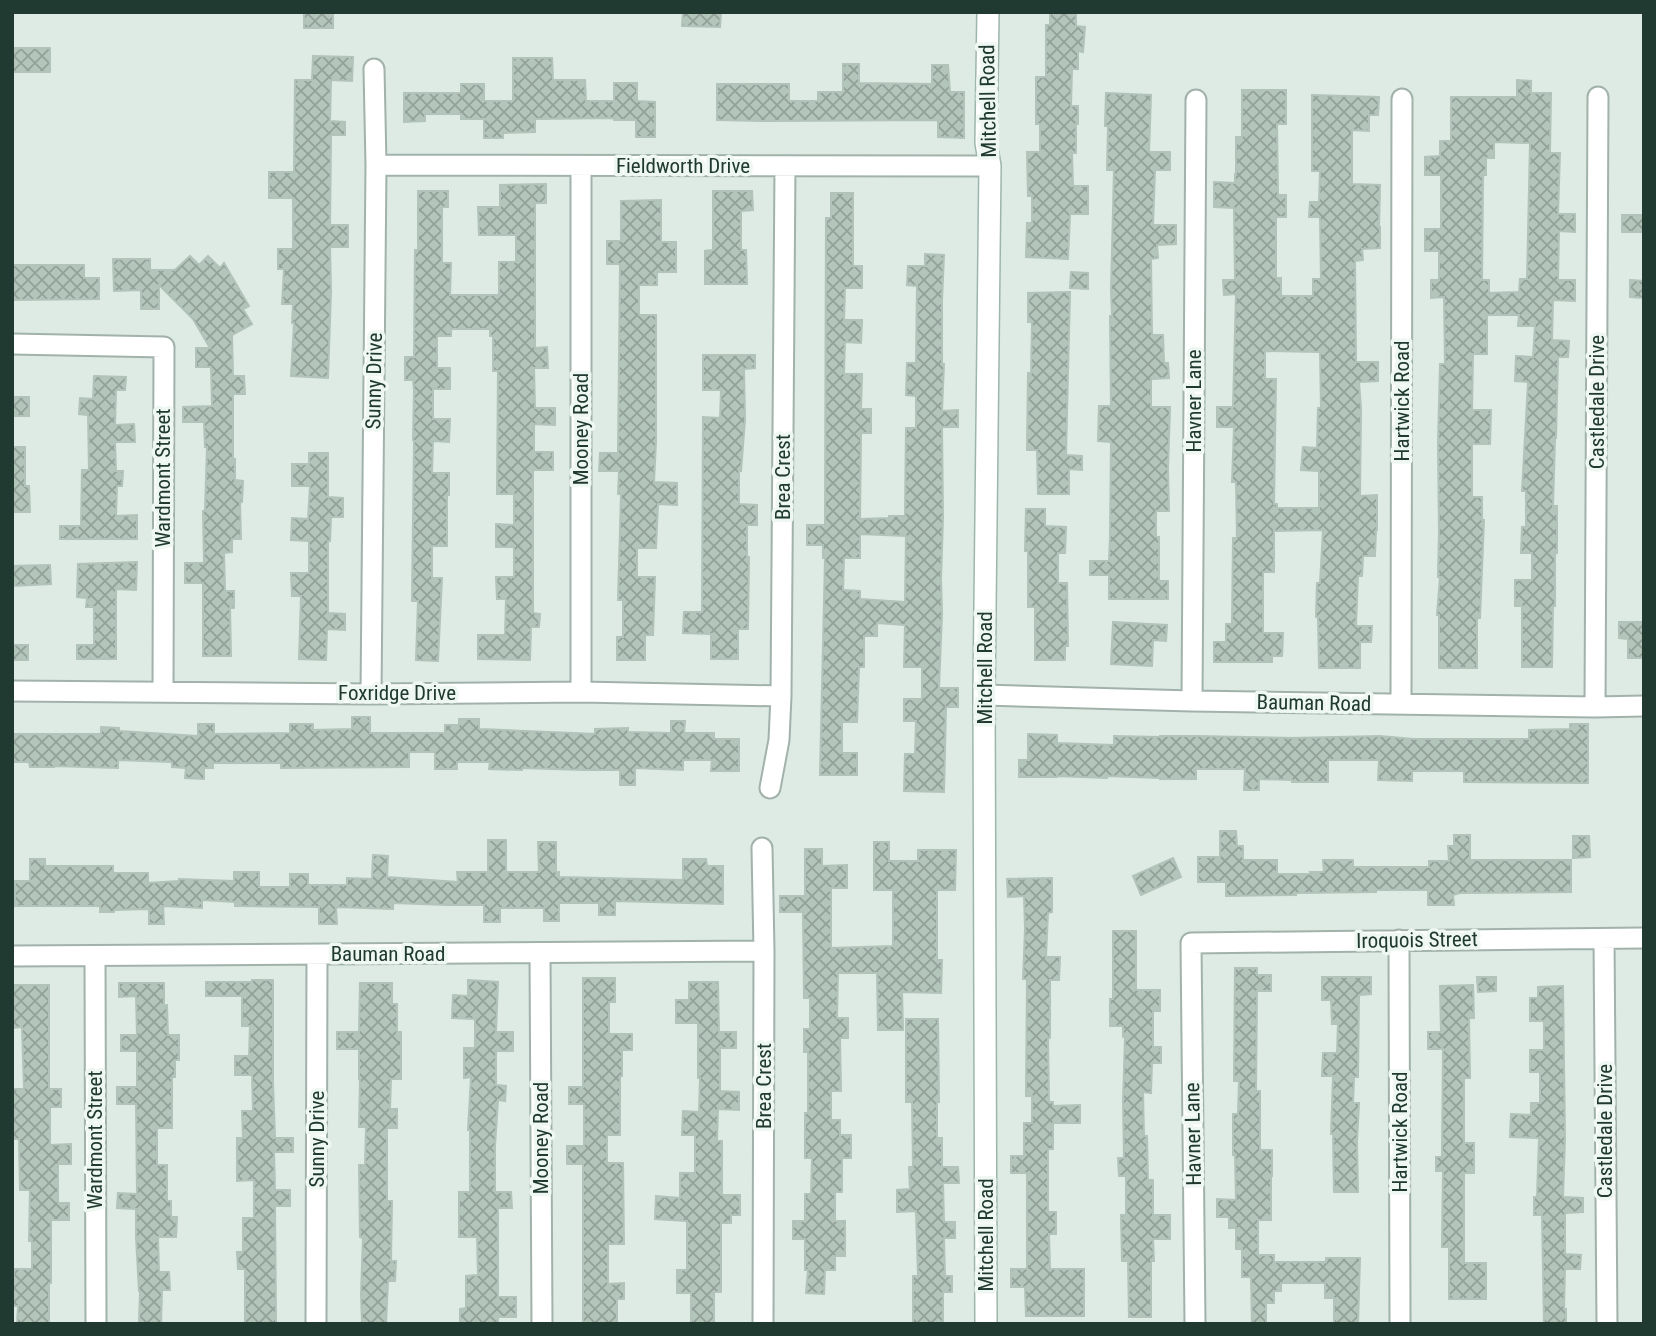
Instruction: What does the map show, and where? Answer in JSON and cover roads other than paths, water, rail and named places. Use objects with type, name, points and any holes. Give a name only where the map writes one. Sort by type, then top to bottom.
[{"type":"street","name":"Mitchell Road","points":[[986,1324],[984,695],[990,166],[986,143],[988,12]]},
{"type":"street","name":"Sunny Drive","points":[[371,694],[376,165],[374,69]]},
{"type":"street","name":"Castledale Drive","points":[[1595,707],[1598,97]]},
{"type":"street","name":"Hartwick Road","points":[[1401,704],[1402,99]]},
{"type":"street","name":"Havner Lane","points":[[1192,701],[1196,100]]},
{"type":"street","name":"Fieldworth Drive","points":[[376,165],[990,166]]},
{"type":"street","name":"Mooney Road","points":[[581,166],[581,692]]},
{"type":"street","name":"Brea Crest","points":[[770,788],[779,740],[781,696],[785,166]]},
{"type":"street","name":"Wardmont Street","points":[[12,344],[164,347],[163,691]]},
{"type":"street","name":"Foxridge Drive","points":[[12,691],[371,694],[581,692],[781,696]]},
{"type":"street","name":"Bauman Road","points":[[984,695],[1192,701],[1644,706]]},
{"type":"street","name":"Brea Crest","points":[[762,848],[763,1324]]},
{"type":"street","name":"Iroquois Street","points":[[1191,943],[1644,938]]},
{"type":"street","name":"Castledale Drive","points":[[1604,939],[1607,1324]]},
{"type":"street","name":"Hartwick Road","points":[[1399,940],[1400,1324]]},
{"type":"street","name":"Havner Lane","points":[[1191,943],[1195,1324]]},
{"type":"street","name":"Bauman Road","points":[[12,956],[764,951]]},
{"type":"street","name":"Mooney Road","points":[[540,953],[542,1324]]},
{"type":"street","name":"Sunny Drive","points":[[316,1324],[317,955]]},
{"type":"street","name":"Wardmont Street","points":[[94,956],[96,1324]]}]
